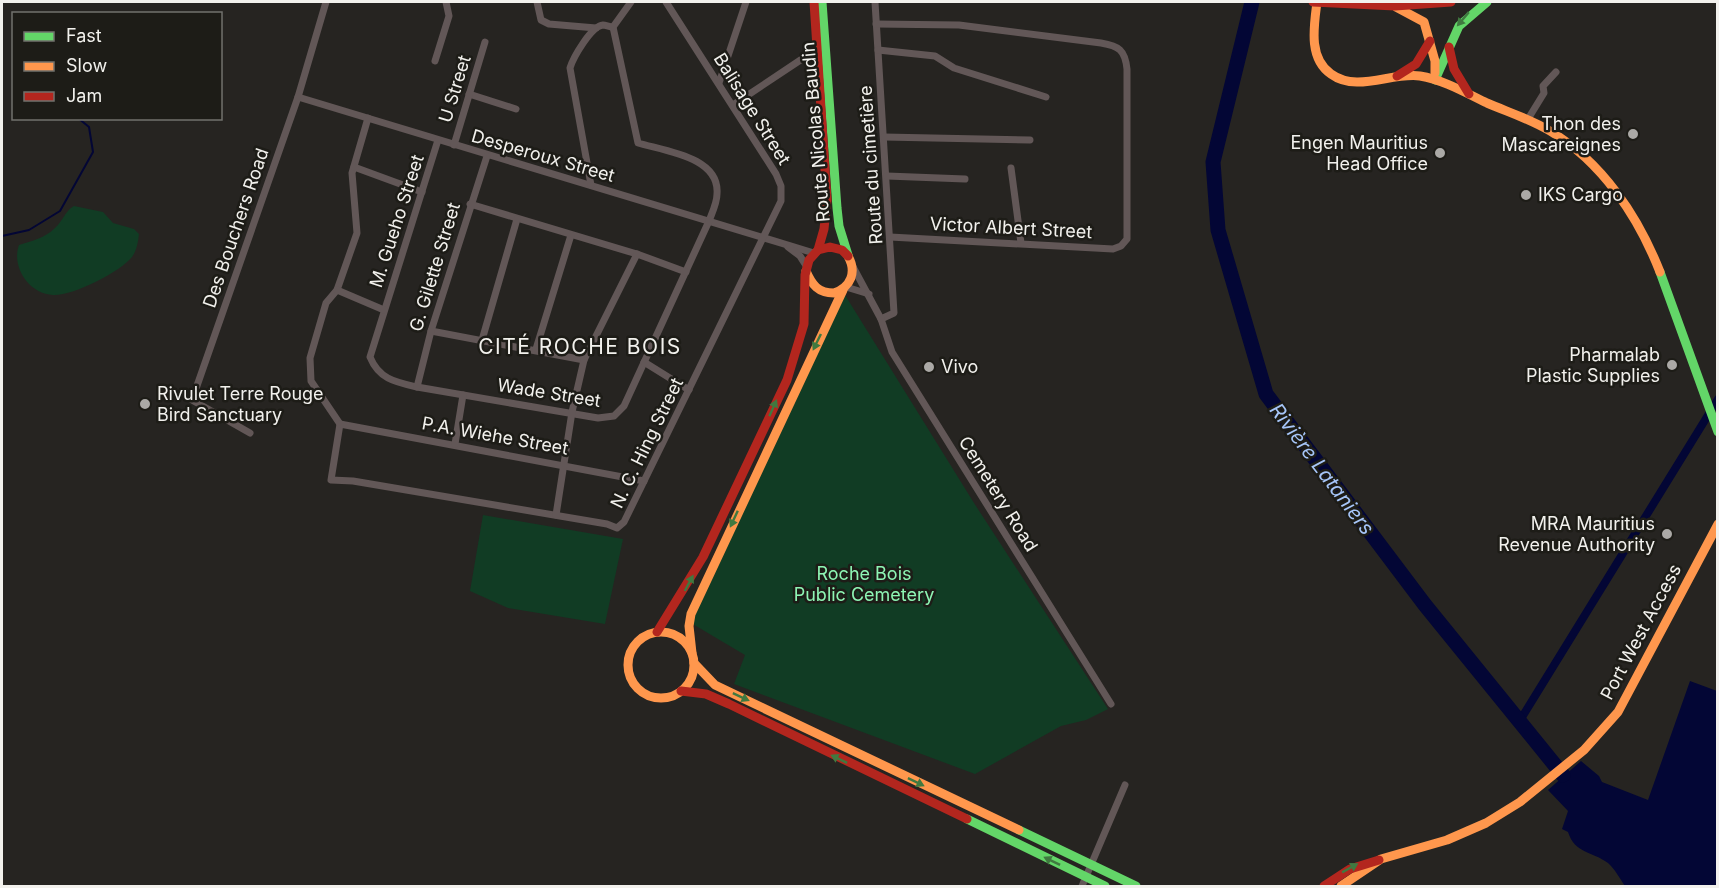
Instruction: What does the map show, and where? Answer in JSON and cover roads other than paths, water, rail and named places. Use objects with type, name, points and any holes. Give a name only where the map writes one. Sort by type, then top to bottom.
[{"type":"main road","name":"Route Nicolas Baudin","points":[[814,2],[827,200],[824,229],[816,251]]},
{"type":"main road","name":"Route Nicolas Baudin","points":[[822,2],[839,226],[851,261]]},
{"type":"main road","points":[[1451,2],[1395,6],[1315,2],[1316,56],[1323,69],[1335,77],[1364,82],[1397,76],[1419,76],[1435,80],[1528,118],[1574,147],[1625,204],[1668,283],[1706,402],[1718,432]]},
{"type":"main road","points":[[1435,80],[1458,24],[1469,12],[1487,2]]},
{"type":"main road","points":[[1395,6],[1424,22],[1435,61],[1435,80]]},
{"type":"main road","points":[[1397,76],[1416,64],[1430,41]]},
{"type":"main road","points":[[1449,46],[1456,74],[1469,94]]},
{"type":"main road","points":[[681,691],[693,674],[694,663],[689,626],[695,605],[853,273],[851,261],[837,248],[816,251],[807,269],[805,318],[790,373],[680,601],[657,632],[638,640],[632,649],[628,671],[632,682],[649,696],[660,698],[681,691],[705,694],[729,704],[1084,882],[1105,886]]},
{"type":"main road","points":[[807,269],[808,278],[817,290],[832,293],[844,288]]},
{"type":"main road","name":"Port West Access","points":[[1324,886],[1335,876],[1360,863],[1447,840],[1486,823],[1528,796],[1584,750],[1618,712],[1718,524]]},
{"type":"main road","points":[[657,632],[679,636],[692,653]]},
{"type":"main road","points":[[694,663],[715,685],[1136,886]]},
{"type":"main road","points":[[1341,886],[1381,859]]},
{"type":"street","name":"Des Bouchers Road","points":[[250,433],[192,400],[298,97],[326,2]]},
{"type":"street","points":[[435,60],[449,16],[446,2]]},
{"type":"street","points":[[537,2],[541,20],[549,24],[596,28]]},
{"type":"street","points":[[591,185],[569,77],[574,56],[596,28],[602,25],[613,27],[631,2]]},
{"type":"street","name":"Balisage Street","points":[[666,2],[782,186],[781,201],[764,239]]},
{"type":"street","points":[[719,84],[746,2]]},
{"type":"street","name":"Route du cimetière","points":[[875,2],[894,313],[881,319]]},
{"type":"street","name":"Victor Albert Street","points":[[876,24],[959,25],[1037,34],[1114,45],[1125,56],[1127,239],[1121,246],[1113,249],[890,237]]},
{"type":"street","name":"Wade Street","points":[[375,369],[388,380],[417,387],[598,418],[614,416],[624,406],[709,221],[717,196],[717,183],[702,162],[638,142],[613,27]]},
{"type":"street","name":"U Street","points":[[454,145],[485,42]]},
{"type":"street","points":[[878,50],[935,56],[954,68],[1046,97]]},
{"type":"street","points":[[733,105],[808,55]]},
{"type":"street","points":[[1528,118],[1544,93],[1543,86],[1556,72]]},
{"type":"street","points":[[469,94],[516,109]]},
{"type":"street","name":"Desperoux Street","points":[[298,97],[764,239],[816,251]]},
{"type":"street","points":[[368,118],[352,173],[357,233],[337,290],[326,303],[310,358],[311,381],[340,423],[331,480],[353,481],[556,515],[572,412],[584,360],[637,254]]},
{"type":"street","points":[[884,138],[1030,140]]},
{"type":"street","name":"M. Gueho Street","points":[[375,369],[370,357],[438,140]]},
{"type":"street","name":"G. Gilette Street","points":[[417,387],[431,331],[487,156]]},
{"type":"street","points":[[354,167],[422,192]]},
{"type":"street","points":[[1011,168],[1021,243]]},
{"type":"street","points":[[887,176],[965,179]]},
{"type":"street","points":[[470,204],[637,254],[686,272]]},
{"type":"street","points":[[482,340],[517,219]]},
{"type":"street","points":[[536,349],[571,235]]},
{"type":"street","name":"N. C. Hing Street","points":[[556,515],[617,528],[624,522],[764,239]]},
{"type":"street","points":[[781,243],[800,256],[807,269]]},
{"type":"street","name":"Cemetery Road","points":[[851,261],[881,319],[898,361],[1112,704]]},
{"type":"street","points":[[844,288],[869,294]]},
{"type":"street","points":[[337,290],[384,310]]},
{"type":"street","points":[[431,331],[536,349],[584,360]]},
{"type":"street","points":[[644,362],[689,390]]},
{"type":"street","points":[[455,444],[464,394]]},
{"type":"street","name":"P.A. Wiehe Street","points":[[340,423],[644,481]]},
{"type":"street","points":[[1084,882],[1125,785]]},
{"type":"waterway","name":"Rivière Lataniers","points":[[1252,2],[1213,162],[1218,230],[1266,394],[1425,605],[1563,775]]},
{"type":"waterway","points":[[2,236],[29,230],[60,211],[93,152],[89,127],[80,120]]},
{"type":"waterway","points":[[1519,722],[1718,399]]},
{"type":"place","name":"Thon des Mascareignes","points":[[1633,134]]},
{"type":"place","name":"Engen Mauritius Head Office","points":[[1440,153]]},
{"type":"place","name":"IKS Cargo","points":[[1526,195]]},
{"type":"place","name":"Pharmalab Plastic Supplies","points":[[1672,365]]},
{"type":"place","name":"Vivo","points":[[929,367]]},
{"type":"place","name":"Rivulet Terre Rouge Bird Sanctuary","points":[[145,404]]},
{"type":"place","name":"MRA Mauritius Revenue Authority","points":[[1667,534]]},
{"type":"district","name":"CITÉ ROCHE BOIS","points":[[580,347]]},
{"type":"park label","name":"Roche Bois Public Cemetery","points":[[864,584]]}]
